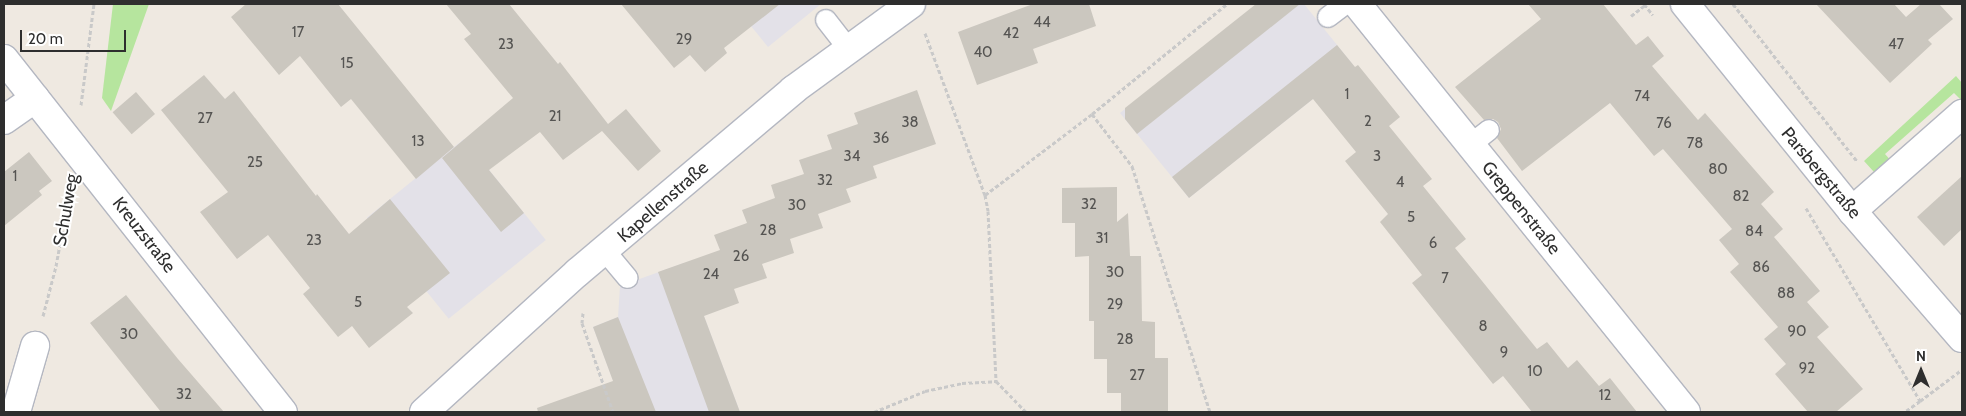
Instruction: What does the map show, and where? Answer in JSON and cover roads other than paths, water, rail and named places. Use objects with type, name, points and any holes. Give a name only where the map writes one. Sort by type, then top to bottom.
[{"type":"street","name":"Greppenstraße","points":[[1357,4],[1480,137],[1686,412]]},
{"type":"street","name":"Parsbergstraße","points":[[1684,4],[1852,211],[1962,338]]},
{"type":"street","name":"Kapellenstraße","points":[[424,412],[562,287],[793,90],[909,5]]},
{"type":"street","name":"Kreuzstraße","points":[[4,59],[283,412]]},
{"type":"street","points":[[4,120],[35,98]]},
{"type":"street","points":[[1852,211],[1962,114]]},
{"type":"street","points":[[16,412],[35,346]]},
{"type":"lane","points":[[1328,17],[1345,4]]},
{"type":"lane","points":[[826,20],[849,49]]},
{"type":"lane","points":[[605,251],[628,278]]}]
